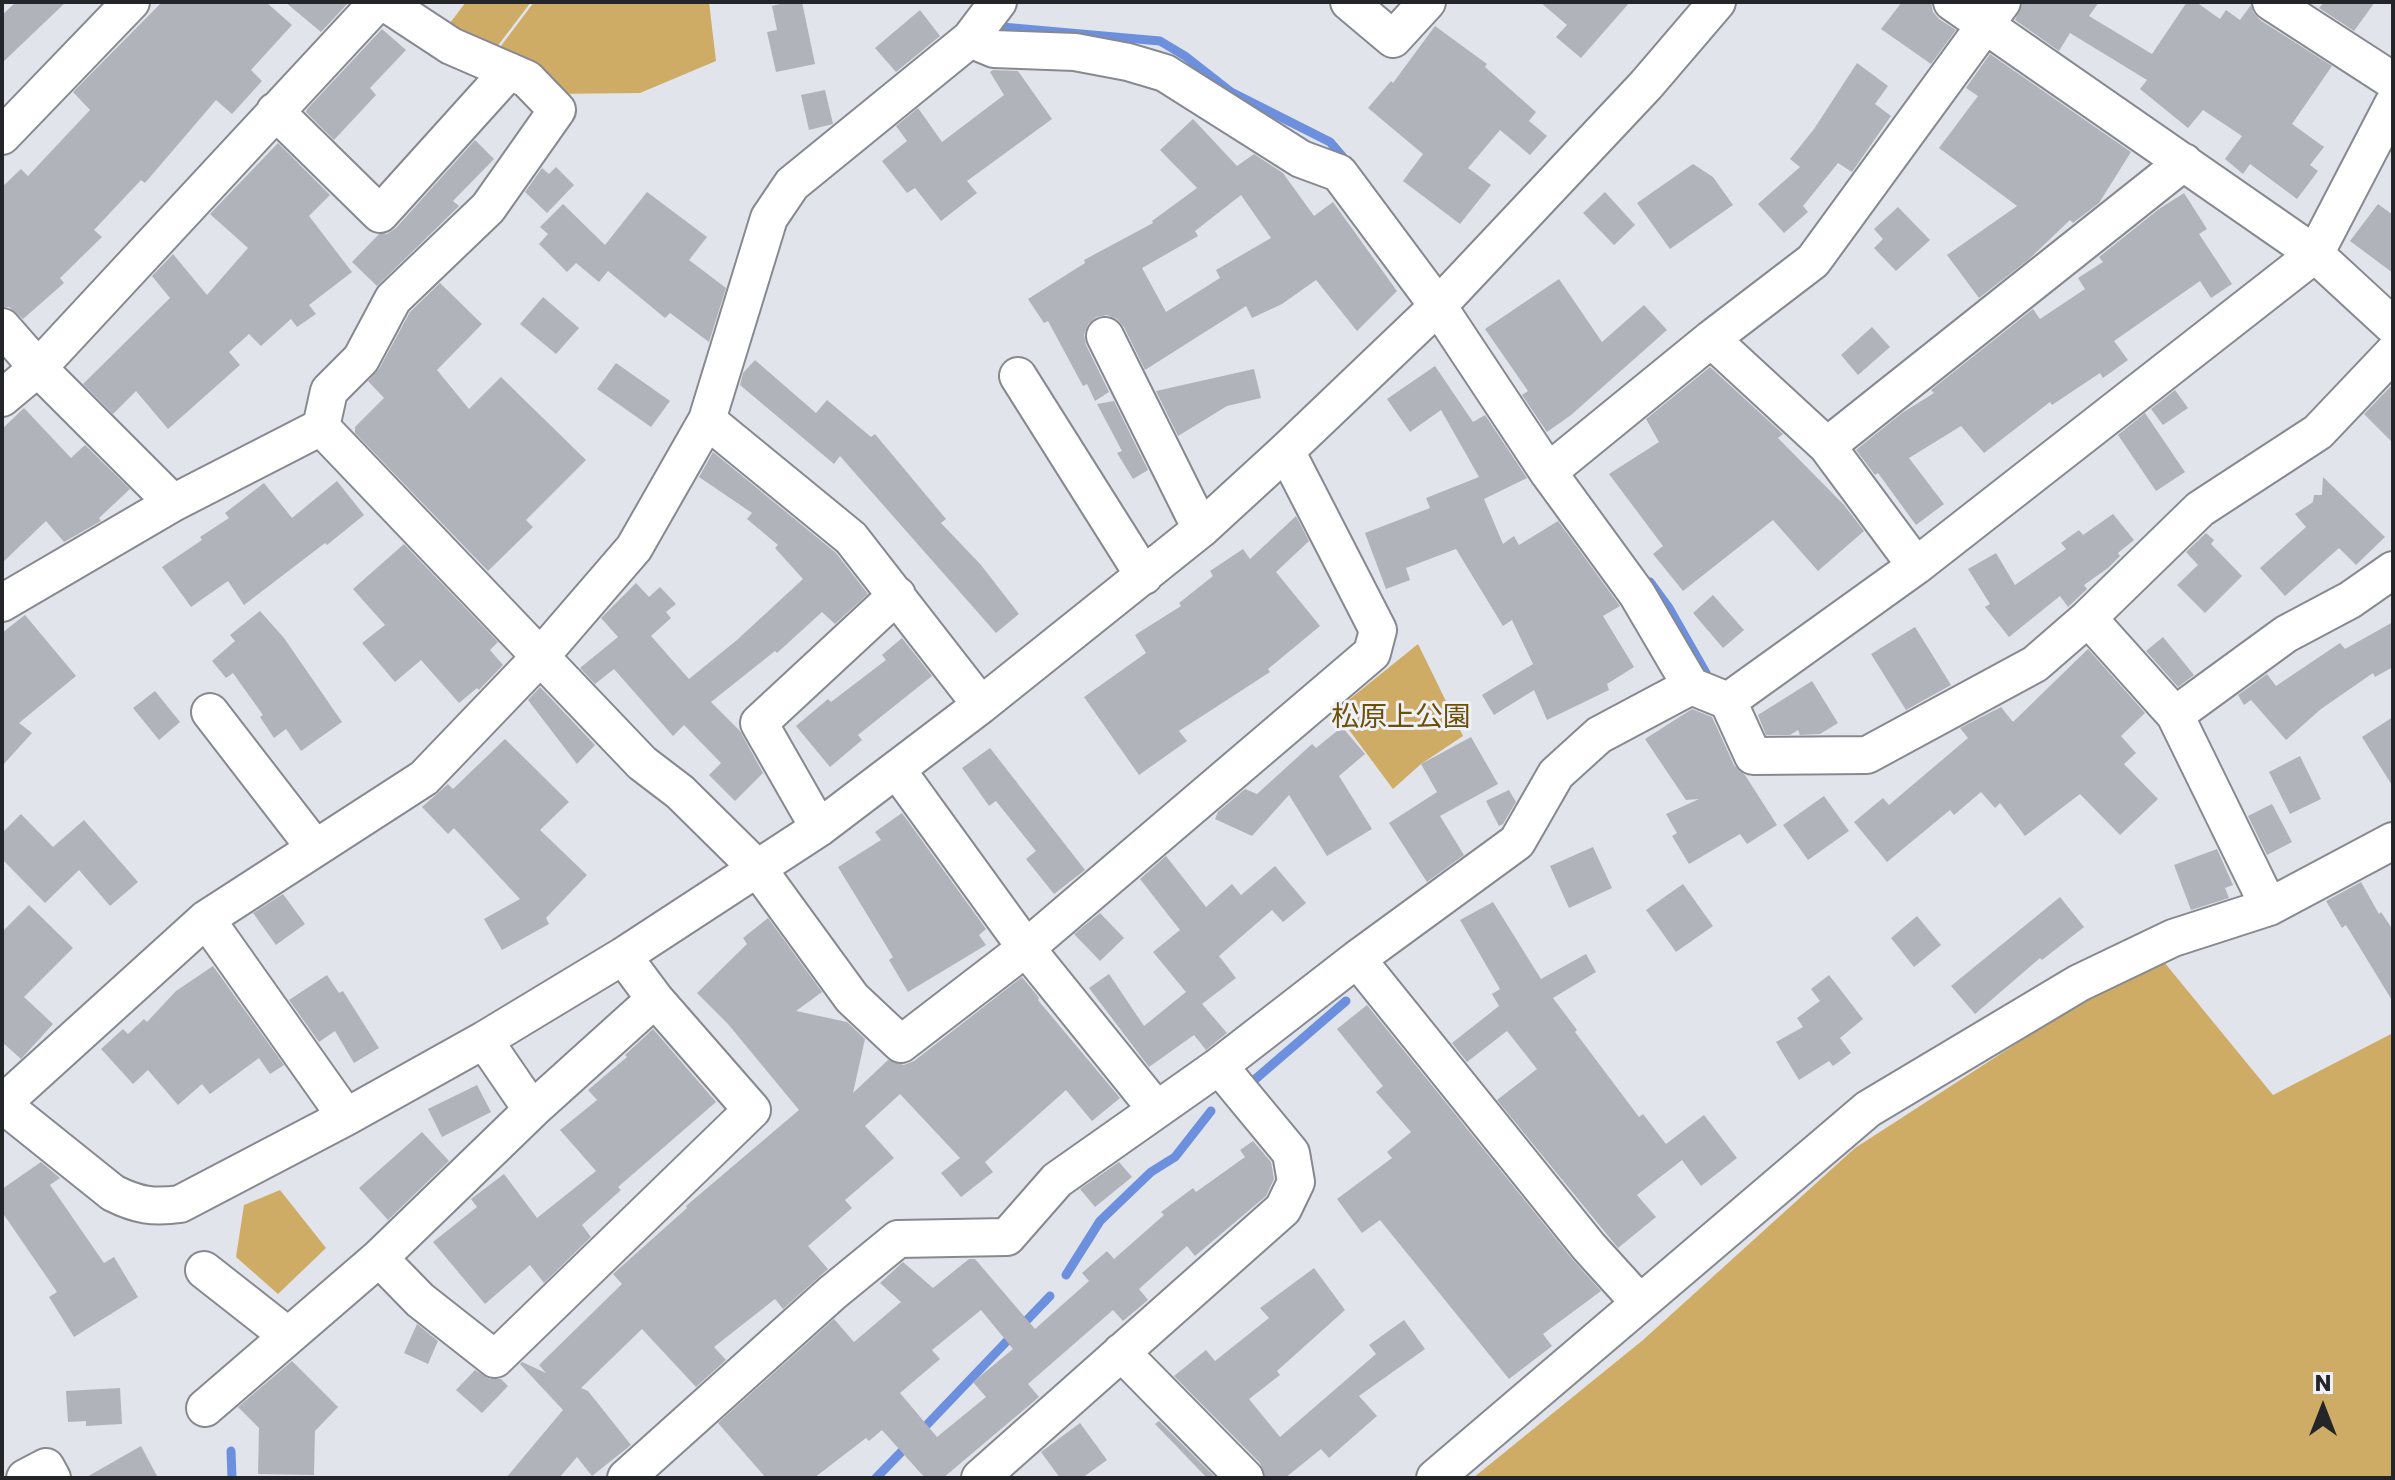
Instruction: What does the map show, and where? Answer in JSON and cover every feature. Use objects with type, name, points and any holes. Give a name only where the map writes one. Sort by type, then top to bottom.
[{"type":"street","points":[[2,136],[131,2]]},
{"type":"street","points":[[2,398],[38,368],[275,111],[381,2],[451,46],[527,79],[557,110],[488,208],[393,299],[361,359],[329,391],[321,427]]},
{"type":"street","points":[[959,2],[970,39]]},
{"type":"street","points":[[998,2],[970,39],[792,184],[769,218],[707,420],[634,548],[540,657],[424,778],[206,919],[2,1104],[113,1193],[133,1204],[157,1208],[180,1204],[484,1040],[758,869],[897,770],[1201,529],[1438,306],[1646,85],[1697,9]]},
{"type":"street","points":[[1349,2],[1393,39],[1427,2]]},
{"type":"street","points":[[1952,2],[1993,14],[2184,162],[2315,254],[2388,310]]},
{"type":"street","points":[[2271,2],[2393,81]]},
{"type":"street","points":[[1548,472],[1711,339],[1813,261],[1993,14]]},
{"type":"street","points":[[970,39],[994,49],[1075,52],[1165,73],[1301,159],[1339,173],[1438,306],[1548,472],[1637,594],[1691,686],[1728,701],[1753,756],[1867,755],[2035,664],[2088,618],[2200,509],[2318,432],[2393,353]]},
{"type":"street","points":[[275,111],[380,214],[509,71]]},
{"type":"street","points":[[1728,701],[1916,566],[2315,254],[2393,104]]},
{"type":"street","points":[[1827,446],[2184,162]]},
{"type":"street","points":[[2,327],[38,368],[173,503]]},
{"type":"street","points":[[1105,336],[1201,529]]},
{"type":"street","points":[[1711,339],[1827,446],[1916,566]]},
{"type":"street","points":[[1018,376],[1144,576]]},
{"type":"street","points":[[707,420],[851,538],[981,705]]},
{"type":"street","points":[[2,603],[173,503],[321,427]]},
{"type":"street","points":[[321,427],[642,763],[680,792],[758,869],[852,998],[901,1044],[1026,948],[1372,653],[1378,630],[1286,451]]},
{"type":"street","points":[[2175,715],[2286,634],[2350,600],[2393,570]]},
{"type":"street","points":[[819,828],[759,723],[897,595]]},
{"type":"street","points":[[2088,618],[2175,715],[2269,907]]},
{"type":"street","points":[[626,1478],[832,1293],[898,1239],[1007,1237],[1057,1180],[1219,1066],[1357,959],[1517,842],[1556,774],[1599,735],[1691,686]]},
{"type":"street","points":[[210,712],[315,848]]},
{"type":"street","points":[[897,770],[1026,948],[1156,1109]]},
{"type":"street","points":[[1435,1478],[1868,1109],[2079,983],[2173,938],[2269,907],[2393,841]]},
{"type":"street","points":[[206,919],[346,1117]]},
{"type":"street","points":[[379,1258],[420,1300],[495,1359],[752,1110],[655,999],[623,956]]},
{"type":"street","points":[[1357,959],[1589,1247],[1639,1302]]},
{"type":"street","points":[[205,1408],[379,1258],[532,1110],[655,999]]},
{"type":"street","points":[[484,1040],[532,1110]]},
{"type":"street","points":[[980,1478],[1283,1209],[1296,1182],[1291,1153],[1219,1066]]},
{"type":"street","points":[[204,1270],[288,1336]]},
{"type":"street","points":[[1121,1352],[1245,1478]]},
{"type":"street","points":[[25,1478],[46,1467],[52,1478]]},
{"type":"green space","points":[[466,2],[531,2],[490,56],[443,32]]},
{"type":"green space","points":[[534,2],[709,2],[716,61],[640,93],[550,94],[495,54]]},
{"type":"green space","name":"松原上公園","points":[[1418,644],[1463,736],[1421,764],[1393,789],[1335,711]]},
{"type":"green space","points":[[2164,962],[2273,1095],[2393,1033],[2393,1478],[1473,1478],[1643,1340],[1855,1148],[2070,1009]]},
{"type":"green space","points":[[280,1190],[326,1248],[278,1294],[236,1257],[244,1205]]},
{"type":"building","points":[[16,2],[66,2],[2,63],[2,15]]},
{"type":"building","points":[[162,2],[266,2],[292,25],[251,70],[262,81],[232,114],[216,100],[145,183],[141,180],[94,230],[102,237],[60,278],[64,283],[23,319],[9,307],[2,307],[2,187],[21,169],[28,176],[90,110],[73,92]]},
{"type":"building","points":[[285,2],[349,2],[321,32]]},
{"type":"building","points":[[802,2],[815,64],[776,72],[767,32],[777,30],[772,6]]},
{"type":"building","points":[[1540,2],[1630,2],[1581,58],[1556,37],[1567,25]]},
{"type":"building","points":[[1902,2],[1931,2],[1933,12],[1939,19],[1956,30],[1931,64],[1881,29]]},
{"type":"building","points":[[2023,2],[2099,2],[2089,16],[2152,54],[2187,2],[2196,2],[2220,19],[2226,10],[2240,20],[2251,5],[2260,20],[2332,66],[2292,124],[2324,147],[2310,165],[2318,171],[2297,199],[2250,164],[2243,174],[2225,159],[2242,136],[2203,110],[2188,128],[2140,89],[2147,80],[2070,33],[2059,51],[2015,20]]},
{"type":"building","points":[[2324,2],[2375,2],[2354,31],[2319,8]]},
{"type":"building","points":[[920,10],[940,36],[896,72],[875,48]]},
{"type":"building","points":[[1435,26],[1487,64],[1485,67],[1536,112],[1529,121],[1547,136],[1530,155],[1500,130],[1468,168],[1491,185],[1460,224],[1403,181],[1423,154],[1368,108],[1391,81],[1393,83]]},
{"type":"building","points":[[382,29],[406,50],[370,88],[376,95],[334,140],[306,112],[307,109]]},
{"type":"building","points":[[1990,54],[2131,152],[2099,203],[2073,223],[2070,220],[2028,260],[1979,298],[1947,255],[2017,206],[1939,148],[1978,96],[1966,88]]},
{"type":"building","points":[[1857,63],[1888,86],[1875,104],[1891,116],[1852,172],[1838,163],[1803,206],[1808,212],[1784,233],[1758,204],[1800,167],[1790,159],[1814,129]]},
{"type":"building","points":[[1018,71],[1052,119],[967,181],[977,193],[941,221],[915,188],[907,193],[882,161],[907,141],[896,126],[918,108],[942,142],[1004,95],[990,72]]},
{"type":"building","points":[[825,90],[833,124],[809,130],[801,95]]},
{"type":"building","points":[[1193,119],[1237,166],[1254,154],[1283,173],[1314,216],[1333,202],[1397,291],[1357,331],[1316,280],[1282,304],[1252,318],[1246,306],[1145,370],[1117,319],[1107,315],[1096,317],[1088,324],[1084,335],[1109,392],[1095,401],[1087,384],[1083,386],[1048,321],[1044,323],[1028,299],[1085,263],[1084,260],[1153,223],[1197,188],[1160,150]],"holes":[[[1241,195],[1271,238],[1216,270],[1220,278],[1166,312],[1142,268],[1198,236],[1195,231]]]},
{"type":"building","points":[[475,140],[494,159],[453,201],[459,206],[377,286],[352,262],[379,234],[387,234],[396,228]]},
{"type":"building","points":[[278,143],[330,195],[309,216],[352,272],[309,305],[316,314],[297,327],[291,319],[261,346],[249,334],[229,352],[240,365],[168,429],[136,391],[113,414],[83,384],[170,298],[152,276],[173,254],[207,295],[248,248],[210,214]]},
{"type":"building","points":[[1693,164],[1713,177],[1733,205],[1670,249],[1637,203]]},
{"type":"building","points":[[556,167],[574,185],[547,213],[525,192],[542,168],[549,174]]},
{"type":"building","points":[[647,192],[707,237],[689,260],[726,288],[709,342],[670,313],[665,318],[608,271],[599,282],[576,263],[567,272],[539,244],[548,234],[540,227],[563,204],[605,245]]},
{"type":"building","points":[[1605,192],[1635,225],[1614,245],[1583,213]]},
{"type":"building","points":[[2184,193],[2207,229],[2199,234],[2232,284],[2211,298],[2200,281],[2114,341],[2128,360],[2103,378],[2100,373],[2052,405],[2050,402],[1984,453],[1961,426],[1909,458],[1944,504],[1916,525],[1878,473],[1875,475],[1856,450],[1902,413],[1934,393],[1931,390],[2033,309],[2040,319],[2085,289],[2078,278],[2103,262],[2099,257]]},
{"type":"building","points":[[2378,204],[2393,215],[2393,273],[2350,241]]},
{"type":"building","points":[[1898,207],[1930,240],[1896,271],[1874,248],[1883,239],[1874,229]]},
{"type":"building","points":[[1559,279],[1602,342],[1644,305],[1667,330],[1571,415],[1547,432],[1522,395],[1528,391],[1485,329]]},
{"type":"building","points":[[440,283],[482,324],[437,370],[469,409],[501,377],[586,460],[526,520],[533,527],[488,571],[355,433],[355,427],[384,398],[368,381],[379,369],[410,312]]},
{"type":"building","points":[[543,297],[579,328],[556,354],[520,324]]},
{"type":"building","points":[[1872,327],[1890,347],[1858,375],[1841,355]]},
{"type":"building","points":[[755,360],[816,413],[827,400],[871,437],[875,434],[946,519],[941,523],[981,565],[1019,614],[996,633],[840,456],[834,464],[740,385],[743,373]]},
{"type":"building","points":[[616,363],[670,401],[651,427],[597,389]]},
{"type":"building","points":[[1435,366],[1473,422],[1485,415],[1527,478],[1484,499],[1503,544],[1514,536],[1519,545],[1558,521],[1620,606],[1603,616],[1634,667],[1607,684],[1609,690],[1547,720],[1534,690],[1494,715],[1482,695],[1533,664],[1512,620],[1503,626],[1456,549],[1406,568],[1410,580],[1386,589],[1365,533],[1430,508],[1426,498],[1479,477],[1441,410],[1410,432],[1387,399]]},
{"type":"building","points":[[1710,367],[1783,434],[1778,438],[1844,505],[1864,531],[1818,571],[1773,520],[1683,591],[1653,554],[1663,546],[1609,474],[1659,442],[1646,419]]},
{"type":"building","points":[[1254,369],[1261,398],[1227,406],[1178,436],[1156,391]]},
{"type":"building","points":[[2393,384],[2393,443],[2364,414]]},
{"type":"building","points":[[2175,390],[2188,408],[2163,425],[2151,409]]},
{"type":"building","points":[[1114,401],[1148,470],[1133,479],[1117,453],[1122,451],[1097,404]]},
{"type":"building","points":[[24,408],[71,458],[85,445],[130,489],[99,518],[101,521],[64,542],[46,521],[2,563],[2,429]]},
{"type":"building","points":[[2145,413],[2185,472],[2156,491],[2118,435]]},
{"type":"building","points":[[713,452],[836,553],[868,594],[835,624],[822,612],[777,653],[775,651],[711,702],[740,731],[763,773],[735,801],[709,775],[721,763],[684,725],[673,736],[614,669],[595,684],[580,668],[618,637],[601,618],[636,583],[649,597],[660,587],[676,604],[666,612],[671,618],[651,636],[689,679],[803,579],[775,548],[778,545],[747,519],[752,513],[699,477]]},
{"type":"building","points":[[2323,477],[2385,537],[2356,565],[2339,548],[2285,596],[2260,568],[2306,527],[2295,514],[2313,502],[2314,495],[2322,495]]},
{"type":"building","points":[[337,481],[364,515],[244,605],[228,581],[191,607],[162,567],[229,518],[225,513],[264,483],[292,518]]},
{"type":"building","points":[[2113,514],[2134,540],[2118,553],[2120,556],[2108,568],[2084,585],[2087,589],[2068,607],[2060,596],[2009,637],[1985,607],[1990,604],[1968,569],[1996,553],[2015,585],[2066,549],[2061,543],[2079,530],[2083,535]]},
{"type":"building","points":[[1296,516],[1309,541],[1276,572],[1320,626],[1268,669],[1270,672],[1179,731],[1187,741],[1139,775],[1084,697],[1146,653],[1135,635],[1181,606],[1179,603],[1213,576],[1210,571],[1243,549],[1250,559]]},
{"type":"building","points":[[2206,533],[2214,540],[2211,544],[2242,576],[2205,613],[2177,585],[2198,565],[2186,552]]},
{"type":"building","points":[[404,544],[498,642],[490,650],[503,665],[479,690],[477,688],[459,703],[421,660],[395,682],[362,643],[385,625],[353,589]]},
{"type":"building","points":[[1713,595],[1744,630],[1723,648],[1693,613]]},
{"type":"building","points":[[260,611],[284,638],[342,722],[301,751],[286,729],[274,738],[260,717],[263,715],[233,673],[226,678],[212,661],[235,641],[230,635]]},
{"type":"building","points":[[25,615],[76,676],[19,723],[32,733],[2,766],[2,633]]},
{"type":"building","points":[[2393,622],[2393,667],[2375,677],[2373,673],[2321,709],[2286,740],[2251,700],[2244,705],[2238,695],[2267,674],[2276,686],[2340,643],[2345,649]]},
{"type":"building","points":[[1915,627],[1951,685],[1906,710],[1871,654]]},
{"type":"building","points":[[2163,637],[2194,675],[2178,687],[2146,651]]},
{"type":"building","points":[[902,638],[932,676],[858,735],[862,740],[830,767],[796,726],[828,699],[831,702],[886,660],[882,655]]},
{"type":"building","points":[[2088,649],[2145,713],[2121,736],[2136,753],[2124,764],[2158,799],[2120,835],[2080,794],[2025,836],[2000,803],[1995,808],[1981,792],[1954,815],[1950,810],[1887,862],[1854,822],[1883,798],[1889,805],[1968,738],[1960,728],[2001,707],[2013,722]]},
{"type":"building","points":[[1812,681],[1838,723],[1820,734],[1800,735],[1798,730],[1790,735],[1766,735],[1758,715]]},
{"type":"building","points":[[540,687],[595,745],[577,764],[528,700]]},
{"type":"building","points":[[155,691],[180,722],[159,740],[133,708]]},
{"type":"building","points":[[1692,709],[1712,717],[1734,765],[1745,775],[1777,825],[1747,844],[1740,834],[1689,864],[1672,836],[1677,833],[1666,814],[1699,799],[1686,800],[1645,739]]},
{"type":"building","points":[[2393,717],[2393,787],[2362,737]]},
{"type":"building","points":[[1342,727],[1365,754],[1339,776],[1372,829],[1327,856],[1289,795],[1252,836],[1215,819],[1218,812],[1245,789],[1257,794],[1312,744],[1316,748]]},
{"type":"building","points":[[1471,737],[1498,784],[1440,816],[1464,855],[1427,882],[1389,823],[1437,792],[1421,764]]},
{"type":"building","points":[[505,739],[569,802],[540,830],[587,875],[546,918],[549,924],[502,950],[484,919],[520,899],[454,828],[448,834],[422,807],[448,784],[453,789]]},
{"type":"building","points":[[990,748],[1085,870],[1054,894],[1026,859],[1036,851],[996,801],[989,806],[962,768]]},
{"type":"building","points":[[2300,756],[2321,799],[2290,814],[2269,772]]},
{"type":"building","points":[[1509,790],[1516,802],[1499,826],[1486,801]]},
{"type":"building","points":[[1824,796],[1849,831],[1808,860],[1783,825]]},
{"type":"building","points":[[2272,804],[2292,842],[2267,855],[2248,816]]},
{"type":"building","points":[[902,813],[986,929],[979,935],[986,945],[908,992],[889,960],[893,957],[838,867],[881,840],[875,832]]},
{"type":"building","points":[[21,814],[53,847],[84,820],[138,882],[110,906],[79,870],[45,903],[2,859],[2,833]]},
{"type":"building","points":[[1593,847],[1612,888],[1569,908],[1550,866]]},
{"type":"building","points":[[2217,849],[2233,885],[2225,888],[2229,898],[2191,910],[2174,865]]},
{"type":"building","points":[[1166,856],[1206,907],[1232,884],[1241,895],[1275,866],[1306,903],[1283,922],[1272,910],[1219,956],[1236,978],[1202,1004],[1227,1033],[1206,1050],[1194,1035],[1149,1067],[1089,988],[1109,974],[1144,1026],[1186,992],[1153,952],[1180,930],[1140,879]]},
{"type":"building","points":[[2361,882],[2379,914],[2381,912],[2393,930],[2393,1002],[2346,925],[2342,928],[2326,901]]},
{"type":"building","points":[[1683,884],[1713,926],[1676,952],[1646,910]]},
{"type":"building","points":[[283,894],[305,924],[276,945],[253,913]]},
{"type":"building","points":[[2060,897],[2084,927],[2042,960],[2040,958],[1975,1014],[1951,986]]},
{"type":"building","points":[[1493,902],[1541,979],[1586,954],[1596,972],[1553,998],[1639,1117],[1643,1114],[1666,1144],[1704,1115],[1737,1158],[1701,1186],[1682,1160],[1637,1195],[1656,1217],[1618,1248],[1497,1100],[1537,1069],[1507,1031],[1467,1062],[1452,1043],[1499,1006],[1492,994],[1500,989],[1460,920]]},
{"type":"building","points":[[29,905],[73,948],[24,997],[53,1024],[21,1059],[2,1042],[2,932]]},
{"type":"building","points":[[1100,913],[1124,938],[1100,961],[1074,934]]},
{"type":"building","points":[[1917,916],[1941,945],[1914,967],[1891,938]]},
{"type":"building","points":[[768,918],[822,992],[796,1011],[847,1022],[865,1039],[853,1093],[888,1060],[904,1065],[914,1061],[1022,977],[1120,1098],[1092,1121],[1066,1090],[985,1162],[993,1172],[961,1197],[941,1173],[960,1158],[900,1094],[865,1126],[894,1158],[845,1200],[852,1208],[808,1246],[828,1269],[783,1309],[775,1299],[714,1347],[726,1360],[696,1387],[642,1329],[581,1388],[588,1391],[631,1445],[592,1476],[577,1457],[559,1478],[506,1478],[563,1410],[520,1364],[522,1362],[546,1373],[539,1365],[622,1284],[613,1274],[686,1206],[799,1110],[728,1024],[697,993],[747,944],[743,938]]},
{"type":"building","points":[[213,966],[284,1065],[270,1074],[259,1058],[210,1094],[202,1084],[178,1105],[148,1070],[133,1084],[101,1049],[123,1029],[128,1034],[144,1019],[147,1022],[176,991]]},
{"type":"building","points":[[327,975],[339,993],[343,991],[379,1048],[354,1063],[335,1031],[319,1042],[289,1000]]},
{"type":"building","points":[[1829,975],[1863,1019],[1840,1038],[1851,1053],[1833,1066],[1829,1061],[1799,1080],[1776,1042],[1803,1027],[1797,1018],[1820,1001],[1811,989]]},
{"type":"building","points":[[1367,1005],[1601,1291],[1543,1334],[1552,1346],[1509,1379],[1380,1220],[1362,1233],[1337,1199],[1392,1158],[1387,1152],[1411,1132],[1376,1092],[1383,1086],[1337,1029]]},
{"type":"building","points":[[653,1029],[716,1102],[618,1187],[621,1190],[582,1225],[591,1237],[544,1283],[530,1265],[485,1304],[433,1242],[477,1207],[471,1199],[504,1174],[537,1218],[596,1171],[560,1130],[597,1100],[588,1090],[627,1057],[625,1055]]},
{"type":"building","points":[[477,1085],[491,1112],[442,1137],[428,1109]]},
{"type":"building","points":[[422,1132],[449,1161],[388,1220],[359,1188]]},
{"type":"building","points":[[1253,1141],[1271,1162],[1274,1179],[1266,1196],[1195,1256],[1187,1246],[1139,1289],[1148,1300],[1123,1321],[1113,1310],[1028,1384],[1039,1397],[943,1478],[925,1478],[882,1430],[869,1441],[866,1438],[814,1478],[766,1478],[718,1423],[834,1319],[854,1342],[901,1302],[880,1283],[903,1262],[933,1288],[969,1259],[975,1259],[1035,1329],[1089,1281],[1082,1273],[1107,1251],[1114,1259],[1164,1215],[1161,1212],[1193,1188],[1196,1192],[1245,1157],[1240,1150]],"holes":[[[981,1310],[1013,1349],[973,1382],[986,1397],[937,1437],[900,1393],[940,1359],[932,1350]]]},
{"type":"building","points":[[41,1162],[60,1178],[50,1185],[104,1263],[114,1257],[138,1297],[74,1337],[49,1297],[57,1292],[2,1212],[2,1189]]},
{"type":"building","points":[[1119,1162],[1132,1177],[1095,1207],[1080,1189]]},
{"type":"building","points":[[1314,1268],[1345,1310],[1277,1371],[1280,1375],[1249,1399],[1280,1437],[1376,1354],[1369,1345],[1404,1320],[1425,1349],[1359,1396],[1377,1416],[1329,1458],[1321,1449],[1285,1478],[1265,1478],[1260,1463],[1174,1376],[1206,1350],[1215,1361],[1269,1318],[1260,1308]]},
{"type":"building","points":[[417,1324],[438,1341],[428,1364],[404,1353]]},
{"type":"building","points":[[292,1361],[338,1407],[315,1431],[314,1475],[258,1474],[259,1428],[238,1407]]},
{"type":"building","points":[[475,1370],[490,1379],[501,1379],[508,1386],[482,1413],[456,1390]]},
{"type":"building","points":[[120,1388],[122,1424],[86,1426],[86,1421],[68,1422],[66,1391]]},
{"type":"building","points":[[1159,1421],[1216,1478],[1207,1478],[1155,1424]]},
{"type":"building","points":[[1080,1423],[1107,1460],[1082,1478],[1060,1478],[1041,1452]]},
{"type":"building","points":[[141,1446],[158,1478],[85,1478]]},
{"type":"waterway","points":[[1002,27],[1160,41],[1185,56],[1231,92],[1330,142],[1348,163]]},
{"type":"waterway","points":[[1650,582],[1669,608],[1706,673]]},
{"type":"waterway","points":[[1245,1088],[1346,1001]]},
{"type":"waterway","points":[[1066,1275],[1100,1221],[1151,1172],[1175,1157],[1211,1111]]},
{"type":"waterway","points":[[920,1432],[1050,1296]]},
{"type":"waterway","points":[[876,1478],[910,1443]]},
{"type":"waterway","points":[[231,1451],[232,1478]]}]
